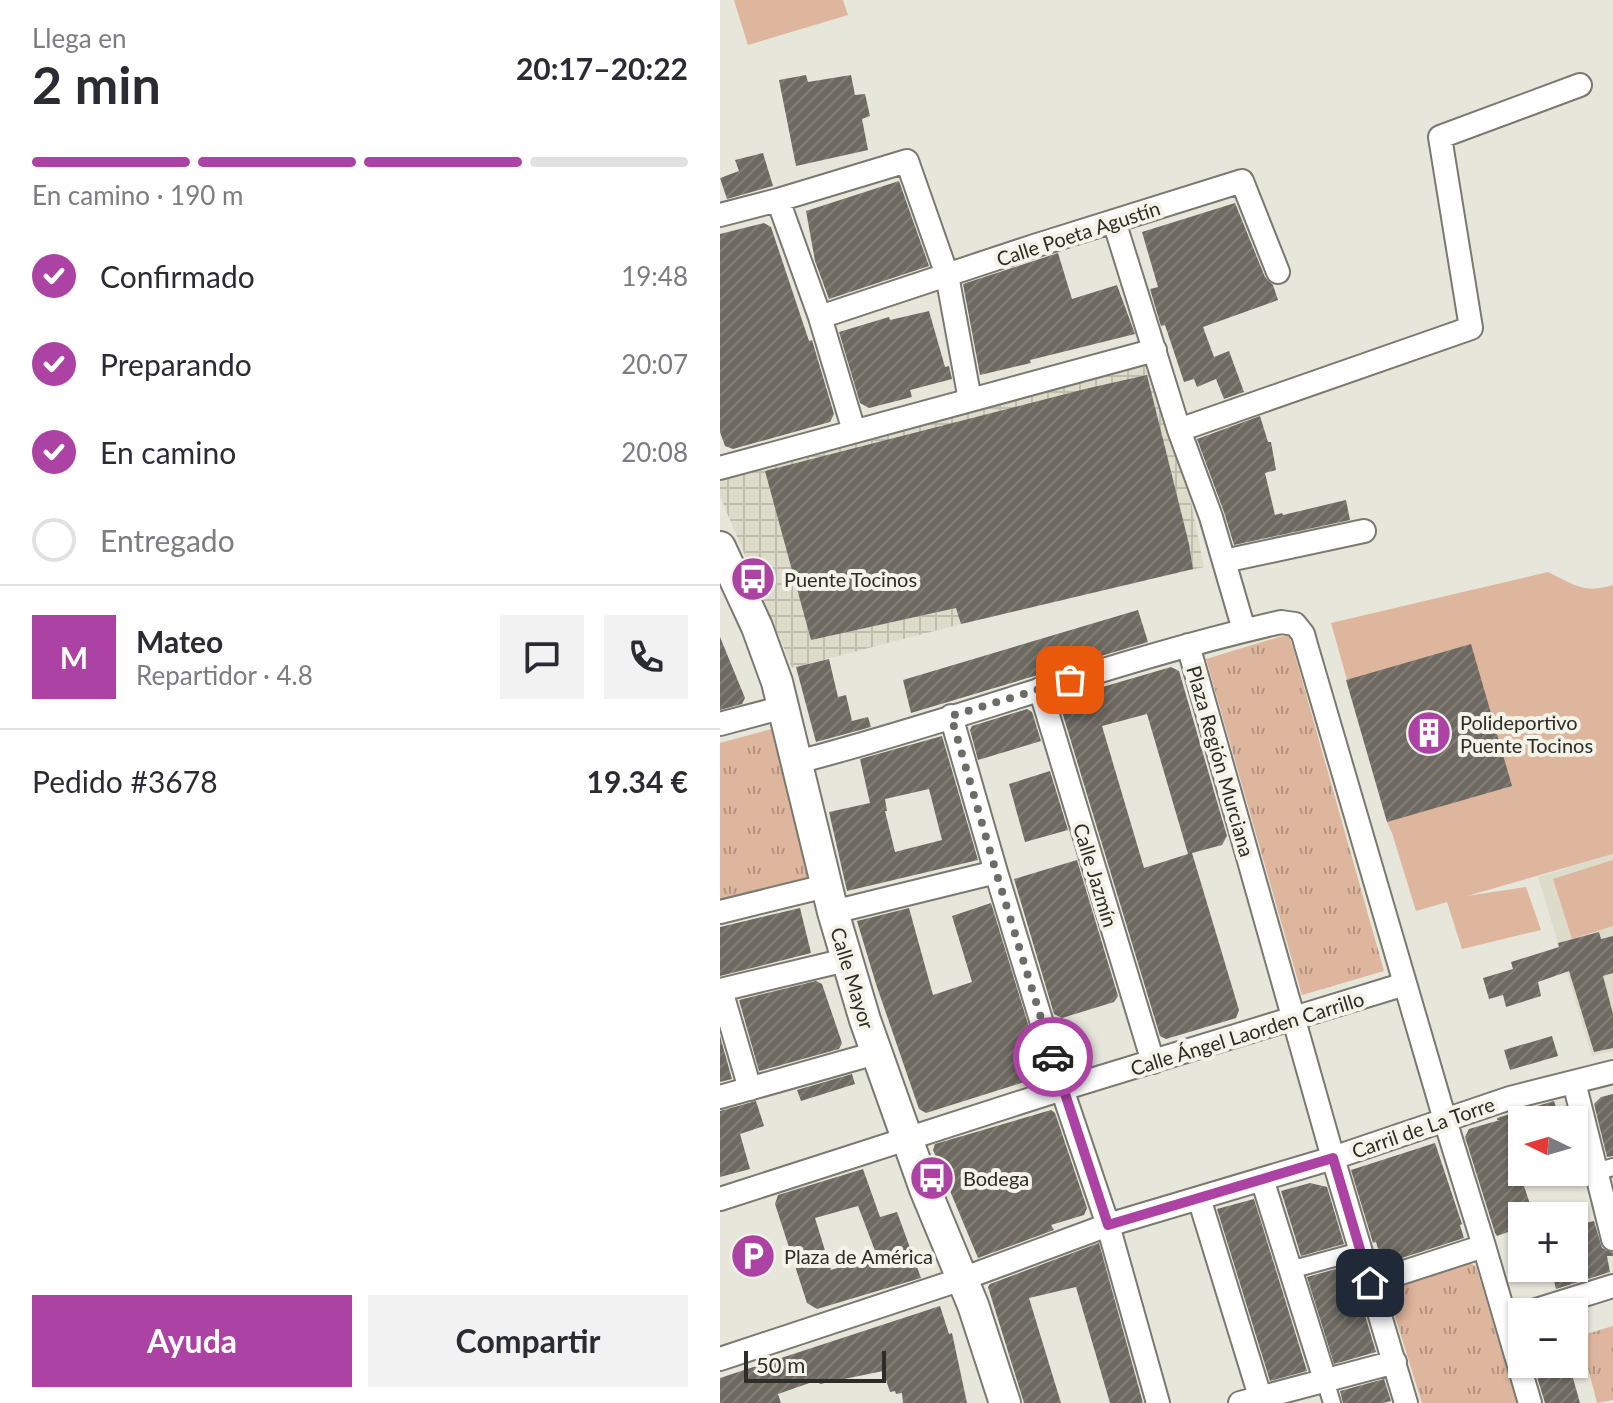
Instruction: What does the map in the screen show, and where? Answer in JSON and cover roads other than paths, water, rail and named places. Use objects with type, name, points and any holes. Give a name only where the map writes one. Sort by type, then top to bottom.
[{"type":"main road","name":"Calle Mayor","points":[[720,547],[768,656],[784,707],[846,960],[876,1053],[986,1341],[1005,1403]]},
{"type":"street","points":[[1179,430],[1471,328],[1440,137],[1580,85]]},
{"type":"street","points":[[720,215],[907,161],[947,275],[970,400]]},
{"type":"street","name":"Calle Poeta Agustín","points":[[820,317],[1242,181],[1278,272]]},
{"type":"street","points":[[778,200],[820,317],[854,431]]},
{"type":"street","points":[[1114,221],[1179,430],[1211,517],[1244,630]]},
{"type":"street","points":[[720,468],[1155,350]]},
{"type":"street","points":[[1224,561],[1364,531]]},
{"type":"street","name":"Plaza Región Murciana","points":[[1406,1403],[1333,1158],[1188,645],[1288,622],[1295,624],[1303,634],[1445,1120],[1484,1246],[1508,1303]]},
{"type":"street","points":[[797,762],[871,743],[1188,645]]},
{"type":"street","name":"Calle Jazmín","points":[[1040,689],[1153,1062]]},
{"type":"street","points":[[720,724],[784,707]]},
{"type":"street","points":[[951,716],[1062,1089],[1108,1225],[1158,1403]]},
{"type":"street","points":[[720,912],[830,899],[996,872]]},
{"type":"street","points":[[750,1089],[720,990],[846,960]]},
{"type":"street","name":"Calle Ángel Laorden Carrillo","points":[[720,1199],[1062,1089],[1405,984]]},
{"type":"street","points":[[720,1097],[876,1053]]},
{"type":"street","name":"Carril de La Torre","points":[[720,1359],[962,1279],[1108,1225],[1333,1158],[1510,1098],[1613,1072]]},
{"type":"street","points":[[1574,1082],[1605,1170],[1613,1239]]},
{"type":"street","points":[[1262,1179],[1332,1403]]},
{"type":"street","points":[[1199,1198],[1254,1401],[1395,1362]]},
{"type":"street","points":[[1370,1283],[1484,1246]]},
{"type":"street","points":[[1290,1270],[1360,1251]]},
{"type":"street","points":[[1575,1298],[1613,1286]]},
{"type":"street","name":"Plaza Región Murciana","points":[[1525,1378],[1530,1403]]},
{"type":"place","name":"Puente Tocinos","points":[[753,579]]},
{"type":"place","name":"Polideportivo Puente Tocinos","points":[[1429,733]]},
{"type":"place","name":"Bodega","points":[[932,1178]]},
{"type":"place","name":"Plaza de América","points":[[753,1256]]}]
